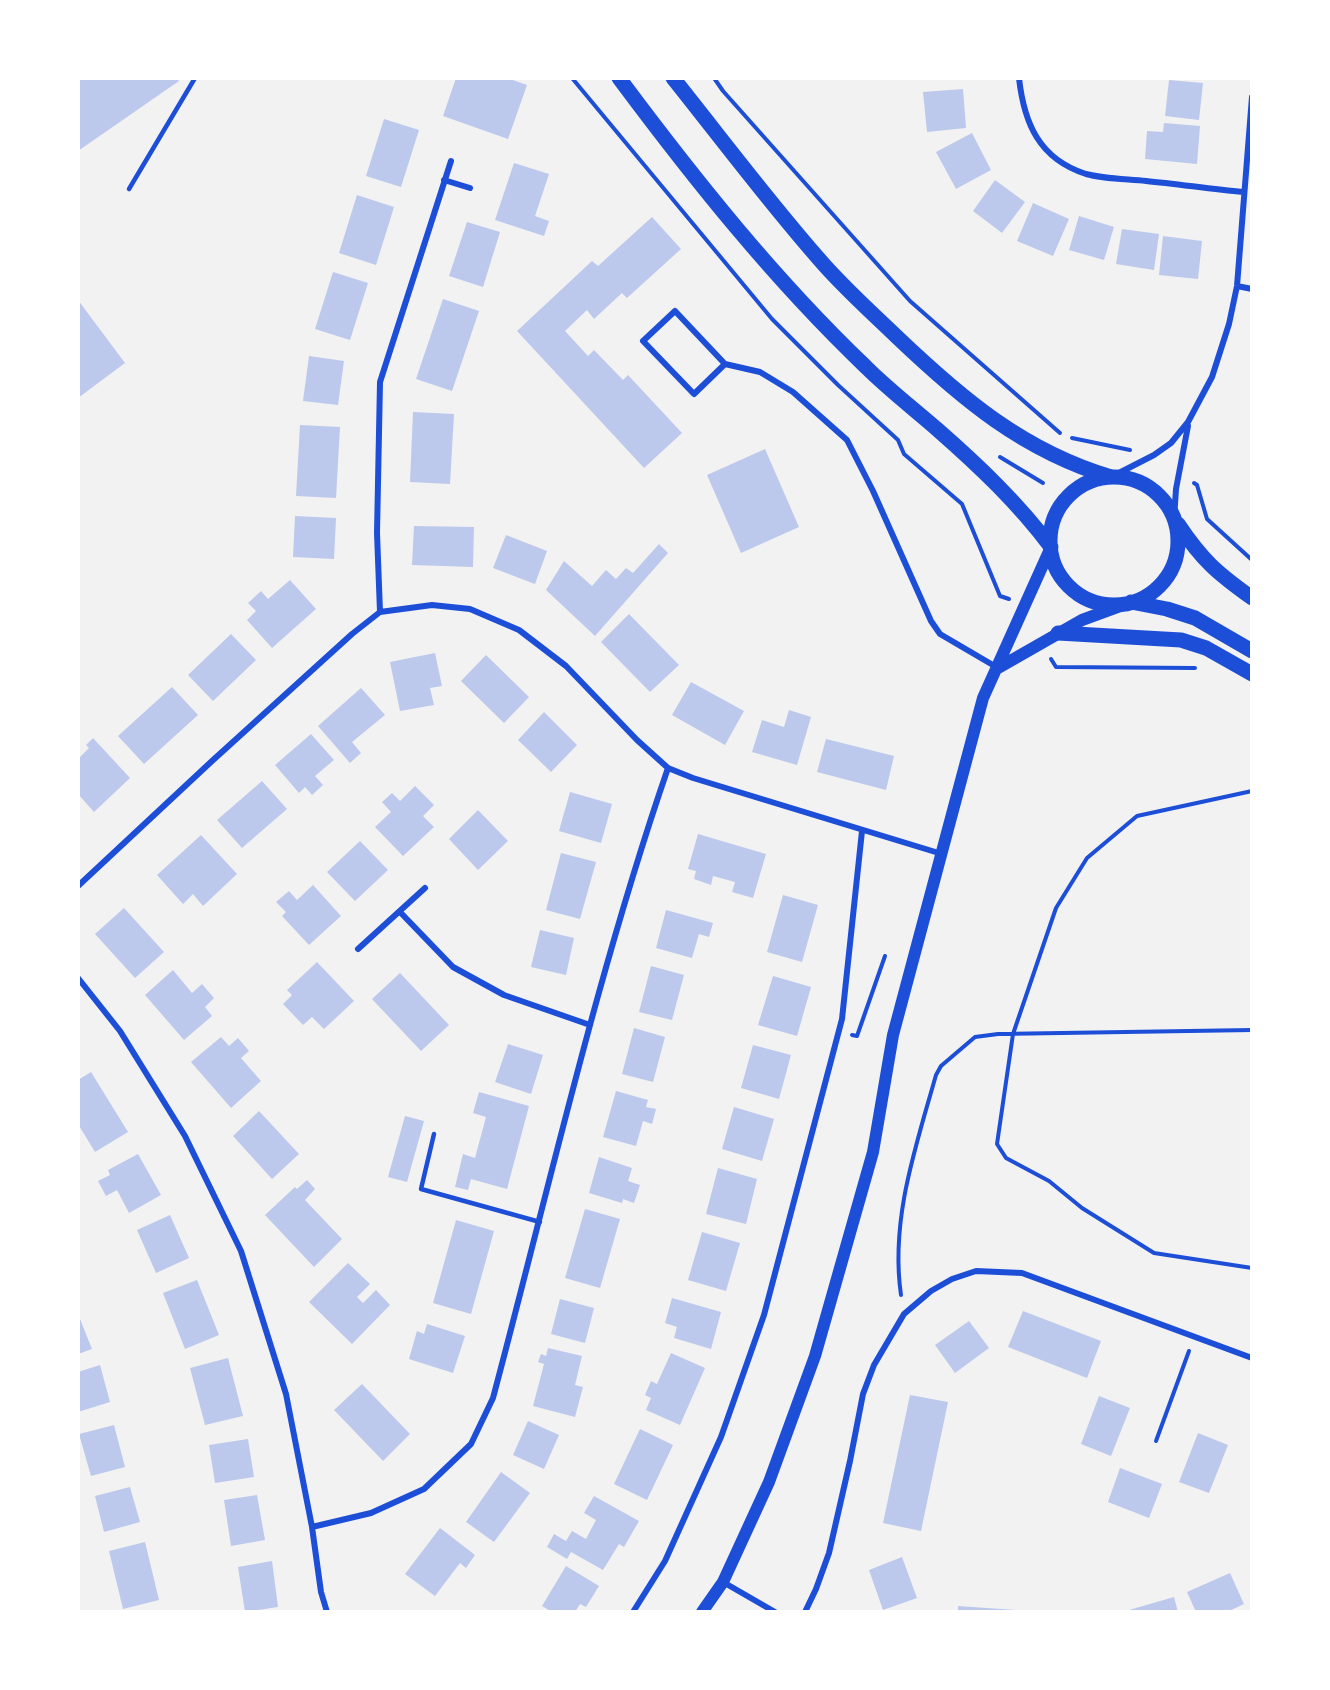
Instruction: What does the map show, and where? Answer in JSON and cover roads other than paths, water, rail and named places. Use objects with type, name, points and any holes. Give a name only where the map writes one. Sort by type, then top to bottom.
[{"type":"main road","points":[[619,78],[691,174],[806,308],[868,370],[940,431],[1009,495],[1051,547]]},
{"type":"main road","points":[[673,78],[819,260],[945,382],[1001,426],[1039,448],[1068,462],[1111,477],[1134,480],[1154,491],[1170,509],[1178,540],[1177,550],[1171,570],[1158,587],[1131,602],[1082,620],[998,668]]},
{"type":"main road","points":[[1111,477],[1086,483],[1066,499],[1053,521],[1051,547],[1062,578],[1078,593],[1098,602],[1120,604],[1131,602],[1167,609],[1195,618],[1252,651]]},
{"type":"main road","points":[[1174,519],[1207,564],[1252,598]]},
{"type":"main road","points":[[702,1612],[723,1582],[769,1482],[815,1356],[873,1152],[893,1035],[983,698],[1051,547]]},
{"type":"main road","points":[[1058,633],[1180,640],[1206,648],[1252,674]]},
{"type":"street","points":[[1019,78],[1022,102],[1030,128],[1043,146],[1062,163],[1087,174],[1243,192]]},
{"type":"street","points":[[1111,477],[1154,455],[1171,442],[1188,423],[1212,377],[1229,324],[1237,286],[1252,97]]},
{"type":"street","points":[[380,612],[377,534],[380,382],[451,160]]},
{"type":"street","points":[[444,180],[470,188]]},
{"type":"street","points":[[1237,286],[1252,289]]},
{"type":"street","points":[[725,364],[694,394],[644,341],[675,311],[725,364],[760,372],[794,392],[847,440],[873,491],[931,621],[940,634],[998,668]]},
{"type":"street","points":[[1174,519],[1179,472],[1188,423]]},
{"type":"street","points":[[78,886],[352,634],[380,612],[432,605],[470,609],[519,630],[566,666],[637,740],[668,768],[693,778],[942,854]]},
{"type":"street","points":[[312,1527],[371,1513],[424,1489],[471,1444],[492,1398],[591,1025],[648,828],[668,768]]},
{"type":"street","points":[[633,1612],[665,1561],[721,1437],[764,1315],[842,1019],[862,831]]},
{"type":"street","points":[[358,949],[425,888]]},
{"type":"street","points":[[400,912],[453,967],[504,995],[591,1025]]},
{"type":"street","points":[[78,978],[120,1031],[185,1136],[241,1251],[286,1394],[312,1527],[321,1592],[327,1612]]},
{"type":"street","points":[[805,1612],[829,1553],[863,1394],[874,1365],[904,1314],[931,1291],[952,1279],[976,1271],[1022,1273],[1252,1358]]},
{"type":"street","points":[[723,1582],[775,1612]]},
{"type":"lane","points":[[129,189],[195,78]]},
{"type":"lane","points":[[434,1134],[421,1189],[540,1222]]}]
